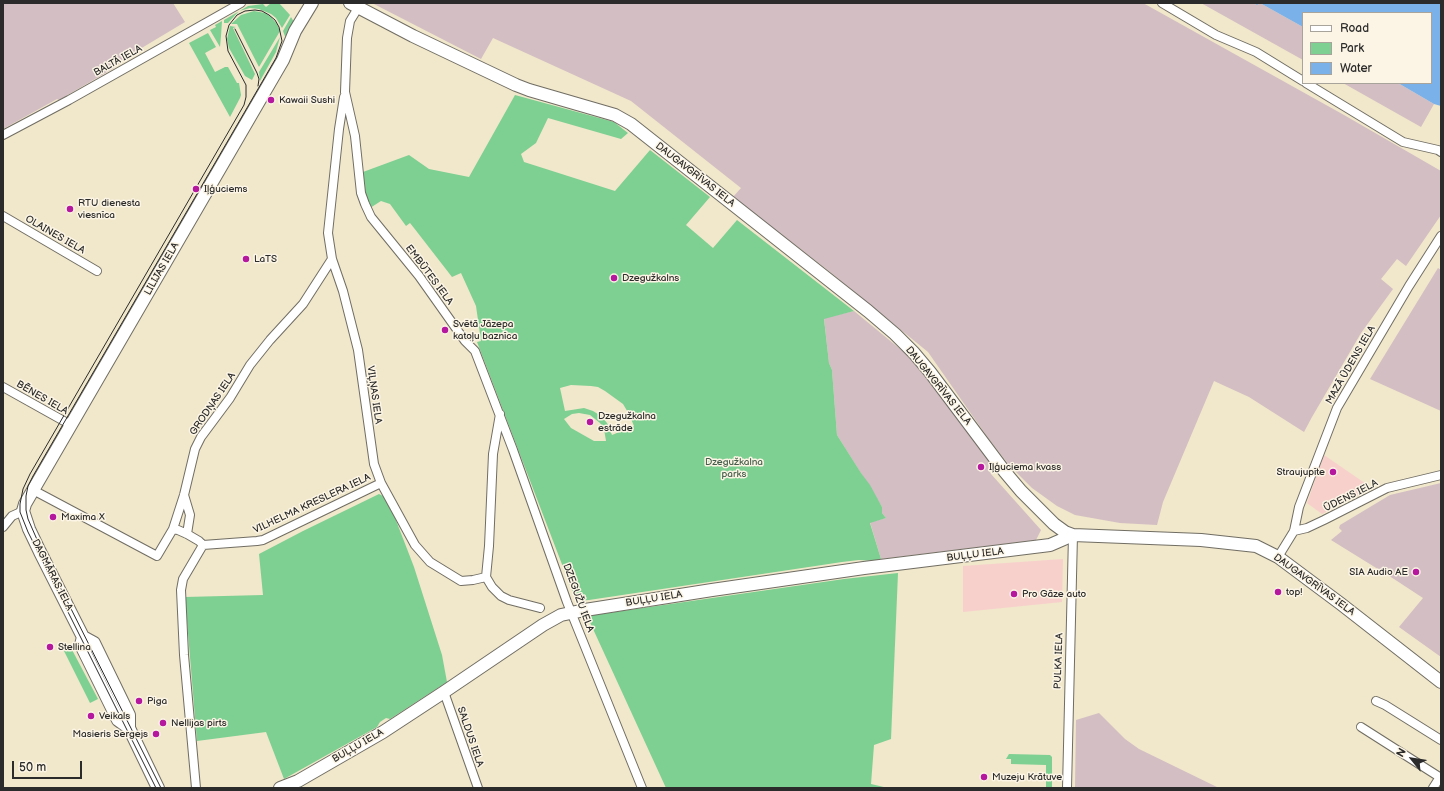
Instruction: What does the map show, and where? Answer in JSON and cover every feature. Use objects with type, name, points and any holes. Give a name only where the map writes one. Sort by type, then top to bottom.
[{"type":"street","name":"BALTĀ IELA","points":[[3,135],[69,100],[241,3]]},
{"type":"street","name":"LILIJAS IELA","points":[[3,527],[12,516],[23,511],[25,504],[283,60],[295,31],[312,3]]},
{"type":"street","points":[[1162,3],[1216,35],[1256,52],[1302,80]]},
{"type":"street","name":"EMBŪTES IELA","points":[[354,5],[347,38],[345,92],[355,136],[361,193],[371,217],[419,276],[469,346],[475,352],[500,414]]},
{"type":"street","name":"DAUGAVGRĪVAS IELA","points":[[354,5],[412,36],[516,85],[615,115],[631,124],[895,334],[930,372],[1005,472],[1021,491],[1054,524],[1072,535],[1200,540],[1256,546],[1278,557],[1441,682]]},
{"type":"street","points":[[1308,84],[1403,142],[1441,152]]},
{"type":"street","name":"VIĻŅAS IELA","points":[[345,92],[339,128],[328,233],[332,259],[343,291],[358,350],[374,464],[381,483],[391,499],[414,545],[430,562],[461,581],[486,577]]},
{"type":"street","name":"OLAINES IELA","points":[[3,216],[97,271]]},
{"type":"street","name":"MAZĀ ŪDENS IELA","points":[[1278,557],[1294,531],[1299,507],[1337,408],[1409,286],[1441,236]]},
{"type":"street","name":"GRODŅAS IELA","points":[[34,490],[157,556],[172,528],[184,495],[195,449],[201,436],[230,398],[250,365],[270,340],[303,304],[332,259]]},
{"type":"street","name":"BĒNES IELA","points":[[3,387],[71,425]]},
{"type":"street","points":[[500,414],[493,454],[489,546],[486,577],[500,596],[509,600],[540,608]]},
{"type":"street","name":"DZEGUŽU IELA","points":[[500,414],[572,612],[642,788]]},
{"type":"street","name":"ŪDENS IELA","points":[[1294,531],[1307,528],[1387,488],[1441,475]]},
{"type":"street","name":"VILHELMA KRESLERA IELA","points":[[203,545],[263,540],[381,483]]},
{"type":"street","points":[[184,495],[190,515],[187,534]]},
{"type":"street","name":"DAGMĀRAS IELA","points":[[23,511],[29,529],[83,637],[94,643],[129,715],[129,728],[158,788]]},
{"type":"street","points":[[172,528],[187,534],[203,545],[183,579],[181,590],[184,655],[196,788]]},
{"type":"street","name":"BUĻĻU IELA","points":[[280,788],[298,780],[383,732],[543,625],[562,615],[572,612],[712,590],[864,568],[1050,545],[1072,535]]},
{"type":"street","name":"PULKA IELA","points":[[1067,788],[1072,535]]},
{"type":"street","name":"SALDUS IELA","points":[[444,692],[478,788]]},
{"type":"street","points":[[1376,701],[1385,705],[1441,740]]},
{"type":"street","points":[[1361,727],[1440,778],[1433,788]]},
{"type":"shaded area","points":[[3,3],[173,3],[185,22],[125,58],[114,68],[59,100],[57,99],[3,129]]},
{"type":"shaded area","points":[[372,3],[1143,3],[1441,171],[1441,215],[1406,266],[1397,259],[1381,279],[1393,289],[1361,333],[1304,432],[1249,397],[1214,381],[1163,502],[1157,525],[1120,523],[1075,515],[1057,506],[1032,488],[1009,465],[988,438],[928,352],[825,268],[733,197],[741,188],[631,101],[493,38],[481,59]]},
{"type":"shaded area","points":[[1201,3],[1253,3],[1257,5],[1260,3],[1302,26],[1302,59]]},
{"type":"shaded area","points":[[1345,84],[1400,84],[1434,104],[1421,127]]},
{"type":"shaded area","points":[[1438,268],[1441,270],[1441,411],[1370,379]]},
{"type":"shaded area","points":[[854,311],[905,353],[925,376],[994,466],[989,471],[991,474],[1041,530],[1036,540],[881,559],[870,522],[886,518],[882,513],[882,507],[837,435],[832,370],[829,363],[824,318]]},
{"type":"shaded area","name":"Straujupīte","points":[[1324,455],[1372,488],[1322,514],[1307,503]]},
{"type":"shaded area","points":[[1441,483],[1441,657],[1399,627],[1423,598],[1331,540],[1342,531],[1339,528],[1340,525],[1390,495]]},
{"type":"shaded area","points":[[1063,559],[1062,602],[963,612],[963,566]]},
{"type":"shaded area","points":[[1099,713],[1125,739],[1139,749],[1219,788],[1075,788],[1076,720]]},
{"type":"green space","points":[[271,3],[279,3],[290,15],[282,28],[276,18],[259,9],[250,8],[240,11],[248,6],[263,4],[266,7]]},
{"type":"green space","points":[[254,11],[265,13],[271,17],[277,24],[280,31],[259,67],[237,24],[231,24],[241,15]]},
{"type":"green space","points":[[239,12],[228,23],[224,23],[224,20]]},
{"type":"green space","points":[[291,17],[294,22],[286,39],[283,31]]},
{"type":"green space","points":[[222,21],[220,47],[210,30]]},
{"type":"green space","points":[[230,26],[236,27],[233,28],[255,74],[252,80],[245,76],[229,48],[227,39]]},
{"type":"green space","points":[[208,33],[216,47],[205,53],[215,72],[228,67],[237,83],[239,83],[241,95],[230,117],[189,43]]},
{"type":"green space","points":[[280,37],[276,52],[260,81],[259,72]]},
{"type":"green space","name":"Dzegužkalna parks","points":[[515,95],[614,122],[628,133],[621,139],[548,118],[536,143],[521,154],[524,162],[615,191],[650,150],[710,197],[686,225],[713,248],[737,220],[854,311],[824,319],[829,363],[832,370],[837,435],[870,485],[882,507],[882,513],[886,518],[870,523],[881,559],[874,561],[859,560],[842,562],[576,601],[477,342],[481,341],[476,306],[461,273],[452,277],[410,223],[406,226],[390,204],[381,201],[370,208],[364,188],[363,172],[409,155],[429,169],[469,177]],"holes":[[[571,385],[598,387],[605,391],[623,404],[634,426],[612,435],[607,423],[601,416],[593,411],[584,408],[565,411],[560,388]],[[579,413],[590,415],[600,423],[604,429],[606,441],[594,441],[571,428],[564,419],[572,414]]]},
{"type":"green space","points":[[379,494],[383,496],[392,510],[414,567],[442,655],[447,682],[390,719],[386,718],[380,722],[377,727],[284,779],[266,732],[197,741],[185,597],[263,595],[259,554]]},
{"type":"green space","points":[[898,573],[891,739],[874,745],[871,784],[888,788],[666,788],[588,618],[594,615],[844,579]]},
{"type":"green space","points":[[70,646],[98,699],[90,703],[63,649]]},
{"type":"green space","points":[[1009,754],[1050,755],[1052,757],[1052,788],[1046,788],[1046,765],[1011,764],[1011,759],[1006,759]]},
{"type":"water","points":[[1260,3],[1441,3],[1441,106],[1434,104],[1400,84],[1432,84],[1432,12],[1302,12],[1302,26]]},
{"type":"tram line","points":[[156,788],[28,532],[20,512],[20,504],[23,489],[30,474],[244,105],[246,85],[228,51],[226,36],[229,25],[237,15],[245,11],[255,10],[262,11],[269,15],[275,20],[279,27],[282,41],[276,58],[33,476],[28,486],[26,496],[26,510],[28,519],[42,551],[161,788]]},
{"type":"tram line","points":[[235,29],[257,73],[259,79],[258,86]]},
{"type":"place","name":"Kawaii Sushi","points":[[271,100]]},
{"type":"place","name":"Iļģuciems","points":[[196,189]]},
{"type":"place","name":"RTU dienesta viesnīca","points":[[70,209]]},
{"type":"place","name":"LaTS","points":[[246,259]]},
{"type":"place","name":"Dzegužkalns","points":[[614,278]]},
{"type":"place","name":"Svētā Jāzepa katoļu baznīca","points":[[445,330]]},
{"type":"place","name":"Dzegužkalna estrāde","points":[[590,422]]},
{"type":"place","name":"Iļģuciema kvass","points":[[981,467]]},
{"type":"place","name":"Straujupīte","points":[[1333,472]]},
{"type":"place","name":"Maxima X","points":[[53,517]]},
{"type":"place","name":"SIA Audio AE","points":[[1416,572]]},
{"type":"place","name":"top!","points":[[1278,592]]},
{"type":"place","name":"Pro Gāze auto","points":[[1014,594]]},
{"type":"place","name":"Stellina","points":[[50,647]]},
{"type":"place","name":"Piga","points":[[139,701]]},
{"type":"place","name":"Veikals","points":[[91,716]]},
{"type":"place","name":"Nellijas pirts","points":[[163,723]]},
{"type":"place","name":"Masieris Sergejs","points":[[156,734]]},
{"type":"place","name":"Muzeju Krātuve","points":[[984,777]]}]
